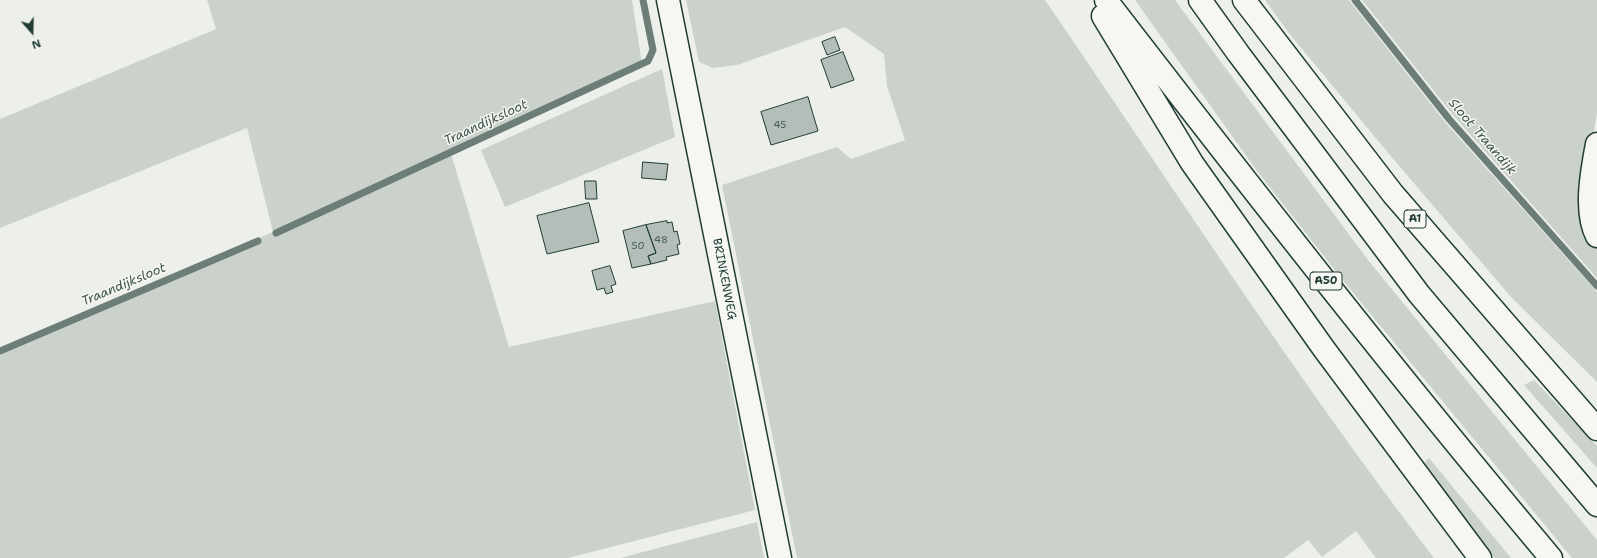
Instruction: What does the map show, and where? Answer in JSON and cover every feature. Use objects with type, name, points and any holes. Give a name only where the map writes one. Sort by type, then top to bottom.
[{"type":"main road","name":"BRINKENWEG","points":[[668,0],[780,558]]},
{"type":"main road","points":[[1093,0],[1192,163],[1324,349],[1480,558]]},
{"type":"main road","name":"A50","points":[[1106,0],[1266,207],[1482,476],[1551,558]]},
{"type":"main road","points":[[1200,0],[1419,294],[1597,505]]},
{"type":"main road","name":"A1","points":[[1244,0],[1393,194],[1597,429]]},
{"type":"main road","points":[[1597,144],[1591,199],[1592,223],[1597,236]]},
{"type":"shaded area","points":[[207,0],[632,0],[642,64],[450,150],[509,347],[715,301],[755,510],[568,558],[0,558],[0,349],[273,232],[247,128],[0,228],[0,119],[216,29]]},
{"type":"shaded area","points":[[686,0],[1045,0],[1284,352],[1383,490],[1434,558],[1376,558],[1356,531],[1322,557],[1308,540],[1284,558],[797,558],[722,185],[837,147],[851,159],[905,140],[887,86],[884,54],[845,27],[737,65],[713,68],[699,62]]},
{"type":"shaded area","points":[[1135,0],[1175,0],[1368,260],[1597,540],[1597,558],[1572,558],[1345,283],[1257,171]]},
{"type":"shaded area","points":[[1265,0],[1349,0],[1445,122],[1597,292],[1597,382],[1511,297],[1389,154],[1288,32]]},
{"type":"shaded area","points":[[1362,0],[1597,0],[1597,112],[1590,158],[1591,240],[1597,248],[1597,278],[1453,115]]},
{"type":"shaded area","points":[[662,69],[675,137],[505,207],[481,150]]},
{"type":"shaded area","points":[[1534,380],[1597,446],[1597,468],[1524,385]]},
{"type":"shaded area","points":[[1429,458],[1511,558],[1494,558],[1423,464]]},
{"type":"shaded area","points":[[757,522],[764,558],[620,558]]},
{"type":"building","points":[[835,37],[840,50],[827,55],[822,42]]},
{"type":"building","points":[[843,52],[854,80],[831,88],[821,60]]},
{"type":"building","points":[[808,97],[818,131],[771,145],[761,112]]},
{"type":"building","points":[[643,162],[668,164],[666,180],[642,178]]},
{"type":"building","points":[[585,181],[596,181],[597,199],[586,199]]},
{"type":"building","points":[[589,203],[599,242],[547,254],[537,216]]},
{"type":"building","points":[[667,221],[667,223],[672,222],[674,232],[677,231],[680,244],[677,245],[679,254],[666,257],[667,260],[651,264],[648,256],[656,253],[646,225]]},
{"type":"building","points":[[646,225],[656,253],[648,256],[651,264],[632,268],[623,231]]},
{"type":"building","points":[[610,266],[616,284],[611,286],[613,292],[606,294],[604,288],[597,290],[592,271]]},
{"type":"waterway","name":"Traandijksloot","points":[[276,233],[648,61],[653,50],[643,0]]},
{"type":"waterway","name":"Sloot Traandijk","points":[[1355,0],[1449,119],[1597,286]]},
{"type":"waterway","name":"Traandijksloot","points":[[0,351],[258,241]]}]
